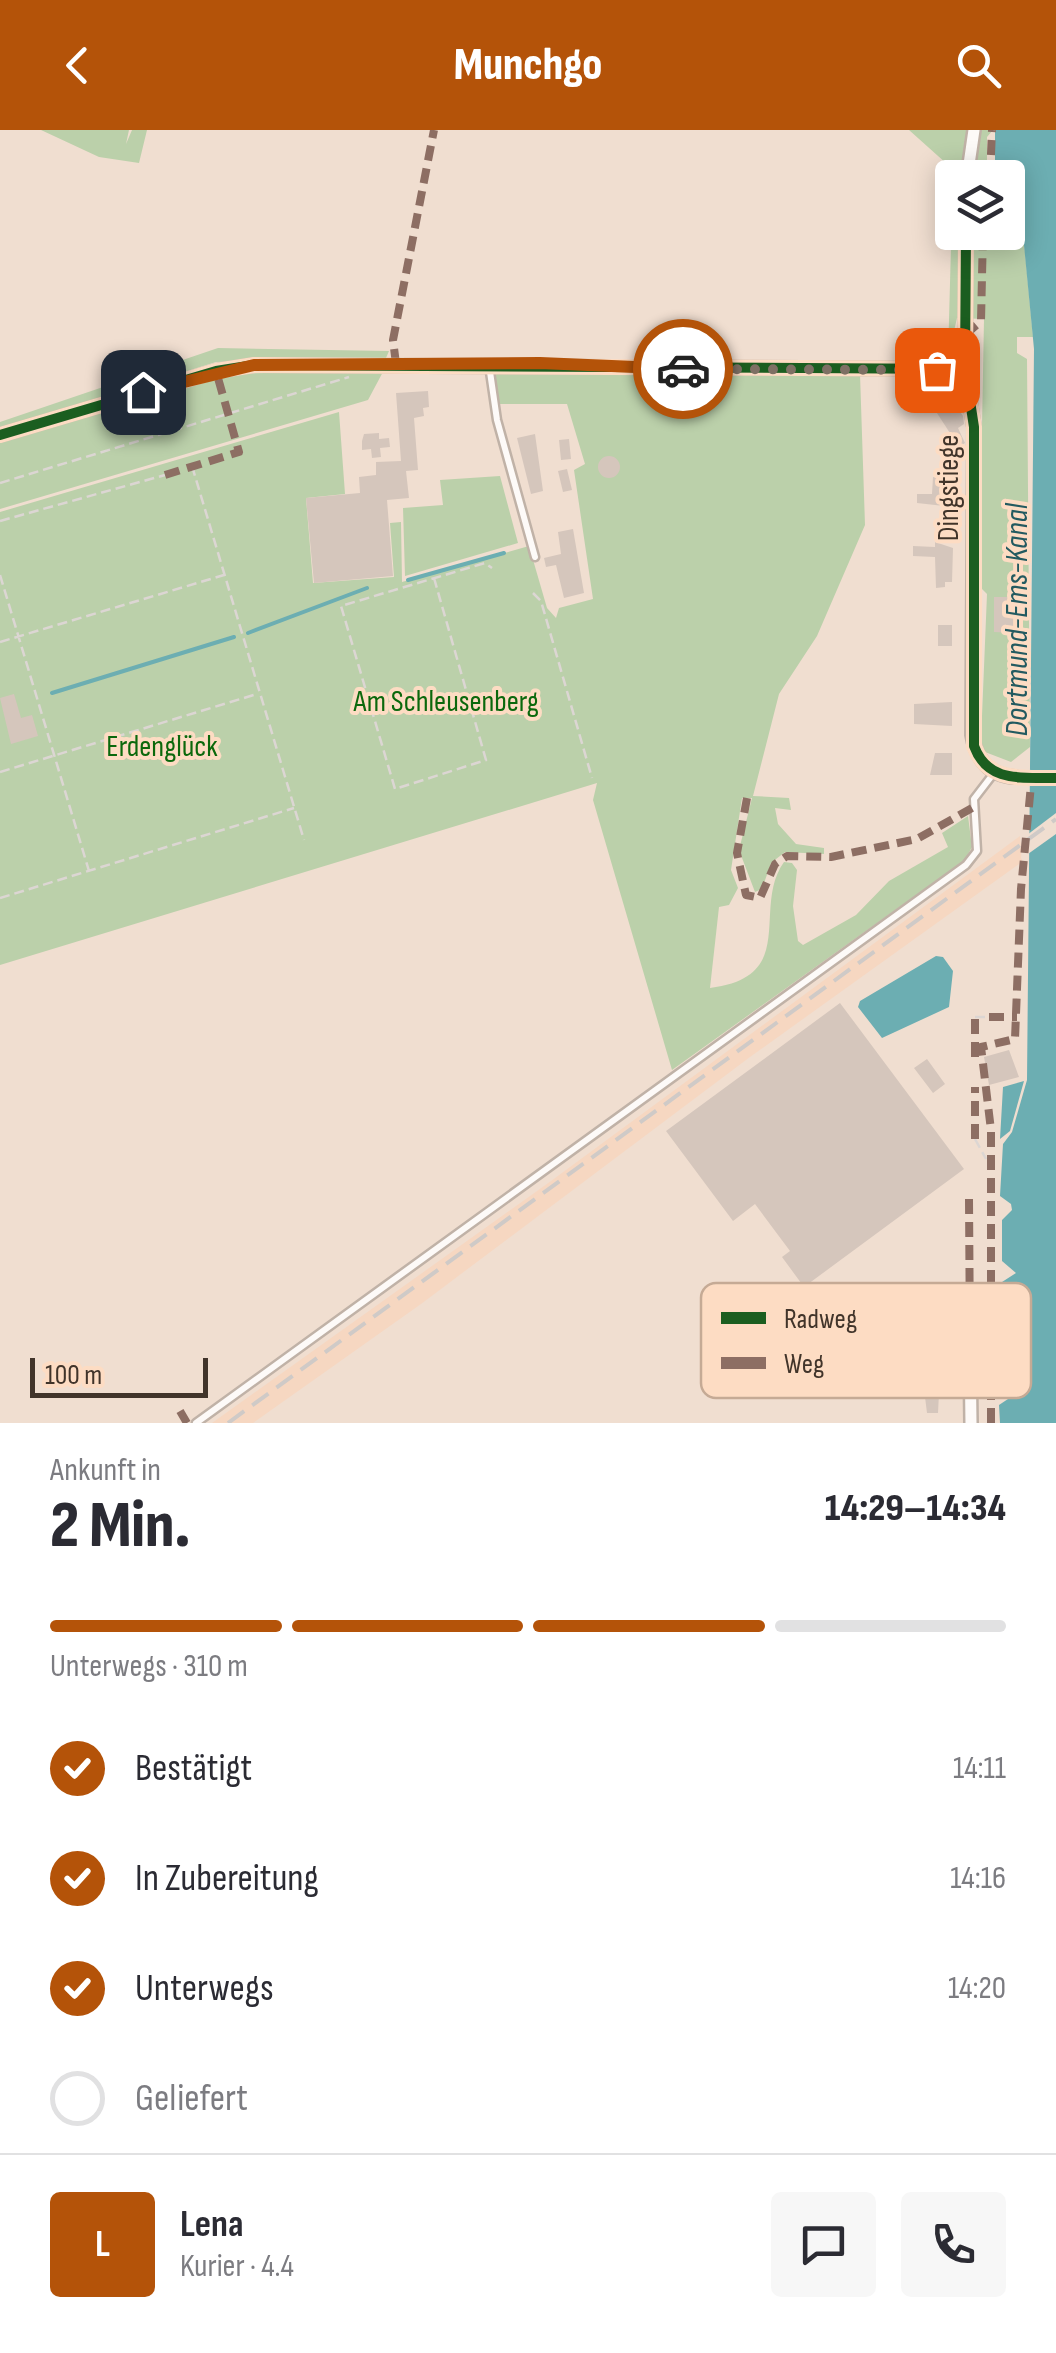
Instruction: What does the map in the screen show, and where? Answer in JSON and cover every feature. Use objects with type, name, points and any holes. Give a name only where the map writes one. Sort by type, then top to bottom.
[{"type":"street","points":[[970,160],[974,130]]},
{"type":"street","name":"Dingstiege","points":[[966,250],[964,369],[974,426],[972,735],[977,755],[995,773]]},
{"type":"street","points":[[0,434],[233,367],[489,363],[964,369]]},
{"type":"street","points":[[995,773],[1015,778]]},
{"type":"lane","points":[[489,363],[497,420],[535,557]]},
{"type":"lane","points":[[196,1423],[966,864],[977,851],[974,799],[995,773]]},
{"type":"lane","points":[[1015,778],[1056,778]]},
{"type":"path","points":[[0,483],[336,384],[352,375],[360,364]]},
{"type":"path","points":[[192,466],[304,840]]},
{"type":"path","points":[[0,522],[165,475]]},
{"type":"path","points":[[434,578],[486,760],[394,789],[340,606],[434,578],[485,563],[492,568]]},
{"type":"path","points":[[0,575],[88,871]]},
{"type":"path","points":[[0,642],[224,575]]},
{"type":"path","points":[[534,593],[541,601],[592,778]]},
{"type":"path","points":[[0,772],[260,694]]},
{"type":"path","points":[[0,898],[294,808]]},
{"type":"path","points":[[975,1017],[990,1017]]},
{"type":"path","points":[[974,1139],[986,1159]]},
{"type":"shaded area","points":[[1056,335],[1056,797],[1055,339]]},
{"type":"shaded area","points":[[1020,836],[1022,862],[750,1057],[421,1304],[253,1423],[212,1423],[551,1181]]},
{"type":"green space","points":[[41,130],[129,130],[126,144],[132,130],[147,130],[139,163],[99,157]]},
{"type":"green space","points":[[909,130],[993,130],[987,137],[987,160],[942,160]]},
{"type":"green space","points":[[951,250],[1025,250],[1033,337],[1017,337],[1017,353],[1027,359],[1030,747],[1011,762],[985,752],[981,740],[987,594],[979,586],[984,319],[957,318],[948,357]]},
{"type":"green space","points":[[218,348],[389,351],[386,358],[216,362],[0,430],[0,422]]},
{"type":"green space","points":[[489,368],[860,374],[865,525],[817,636],[779,694],[753,796],[789,798],[791,810],[775,808],[778,824],[796,844],[824,848],[824,854],[785,852],[771,863],[762,889],[755,892],[739,850],[752,798],[742,798],[731,870],[738,888],[729,905],[719,907],[710,988],[738,981],[755,970],[764,955],[775,880],[784,862],[792,863],[797,870],[793,906],[798,941],[803,945],[856,915],[889,881],[948,847],[942,833],[968,816],[972,847],[965,860],[672,1070],[593,800],[597,783],[0,965],[0,512],[339,412],[345,494],[306,498],[313,583],[394,577],[390,523],[401,522],[402,582],[529,546],[547,608],[556,618],[559,608],[593,599],[574,470],[585,464],[567,404],[500,404]]},
{"type":"green space","points":[[384,370],[368,400],[0,509],[0,441],[221,374]]},
{"type":"green space","points":[[500,476],[518,543],[405,576],[403,508],[443,505],[440,480]]},
{"type":"water","points":[[995,130],[1056,130],[1056,1423],[1000,1423],[999,1405],[1010,1398],[1031,1398],[1031,1283],[1002,1283],[1016,1273],[1002,1261],[1002,1220],[1012,1210],[1011,1204],[1000,1196],[1003,1144],[1012,1132],[1027,1080],[1034,349],[1024,250],[1025,160],[995,160]]},
{"type":"water","points":[[936,956],[943,957],[953,971],[949,1007],[882,1038],[858,1007],[860,1001]]},
{"type":"water","points":[[1024,1081],[1010,1131],[1000,1139],[1003,1087]]},
{"type":"pier","points":[[1056,813],[1056,834],[1021,859],[1023,838]]},
{"type":"building","points":[[428,391],[429,407],[423,408],[424,416],[414,418],[418,470],[406,471],[409,498],[387,500],[393,576],[314,583],[306,498],[360,493],[359,477],[376,475],[376,462],[401,461],[396,393]]},
{"type":"building","points":[[940,394],[944,399],[949,395],[963,416],[964,424],[958,428],[965,443],[959,447],[935,410],[930,413],[924,404]]},
{"type":"building","points":[[379,433],[379,439],[389,438],[390,447],[380,448],[381,457],[372,458],[371,449],[362,450],[362,441],[364,434]]},
{"type":"building","points":[[535,434],[543,491],[531,494],[517,438]]},
{"type":"building","points":[[569,439],[571,459],[561,460],[559,440]]},
{"type":"building","points":[[609,456],[620,467],[609,478],[598,467]]},
{"type":"building","points":[[567,469],[572,490],[563,492],[558,471]]},
{"type":"building","points":[[933,477],[942,478],[941,494],[953,494],[953,507],[917,503],[917,494],[932,494]]},
{"type":"building","points":[[573,529],[584,593],[564,598],[556,565],[546,567],[544,558],[561,554],[558,532]]},
{"type":"building","points":[[935,542],[953,548],[952,582],[945,582],[945,587],[936,588],[935,557],[913,556],[913,546],[935,547]]},
{"type":"building","points":[[994,597],[1015,597],[1015,633],[994,632]]},
{"type":"building","points":[[938,625],[952,625],[952,646],[938,646]]},
{"type":"building","points":[[14,694],[21,718],[32,715],[38,736],[11,744],[0,698]]},
{"type":"building","points":[[952,702],[952,726],[914,724],[914,704]]},
{"type":"building","points":[[935,753],[952,753],[952,775],[930,775]]},
{"type":"building","points":[[840,1003],[964,1169],[809,1283],[801,1283],[782,1257],[790,1251],[755,1204],[733,1221],[666,1131]]},
{"type":"building","points":[[1009,1050],[1019,1077],[989,1085],[984,1057]]},
{"type":"building","points":[[927,1059],[945,1084],[933,1093],[914,1068]]},
{"type":"building","points":[[925,1398],[939,1398],[938,1413],[927,1413]]},
{"type":"waterway","points":[[408,580],[504,553]]},
{"type":"waterway","points":[[248,633],[367,588]]},
{"type":"waterway","points":[[52,693],[234,637]]},
{"type":"railway","points":[[228,1423],[1056,819]]},
{"type":"marked path","points":[[396,364],[393,340],[434,130]]},
{"type":"marked path","points":[[991,160],[992,130]]},
{"type":"marked path","points":[[965,335],[981,321],[983,250]]},
{"type":"marked path","points":[[165,475],[239,452],[216,371]]},
{"type":"marked path","points":[[991,1283],[991,1130],[981,1047],[1015,1039],[1021,889],[1031,785]]},
{"type":"marked path","points":[[747,798],[737,853],[746,895],[760,898],[775,864],[787,856],[831,857],[917,839],[972,808]]},
{"type":"marked path","points":[[975,1017],[975,1057]]},
{"type":"marked path","points":[[989,1017],[1017,1017]]},
{"type":"marked path","points":[[975,1087],[975,1139]]},
{"type":"marked path","points":[[969,1199],[970,1283]]},
{"type":"marked path","points":[[991,1398],[991,1423]]},
{"type":"marked path","points":[[180,1411],[187,1423]]},
{"type":"cycle path","points":[[966,250],[965,369],[974,427],[974,746],[980,758],[997,773],[1056,778]]},
{"type":"cycle path","points":[[0,435],[216,371],[254,365],[965,369]]},
{"type":"way so far","points":[[683,369],[937,370]]},
{"type":"route","points":[[143,392],[216,371],[254,365],[540,363],[683,369]]},
{"type":"water label","name":"Dortmund-Ems-Kanal","points":[[1016,620]]},
{"type":"park label","name":"Am Schleusenberg","points":[[446,701]]},
{"type":"park label","name":"Erdenglück","points":[[162,746]]}]
